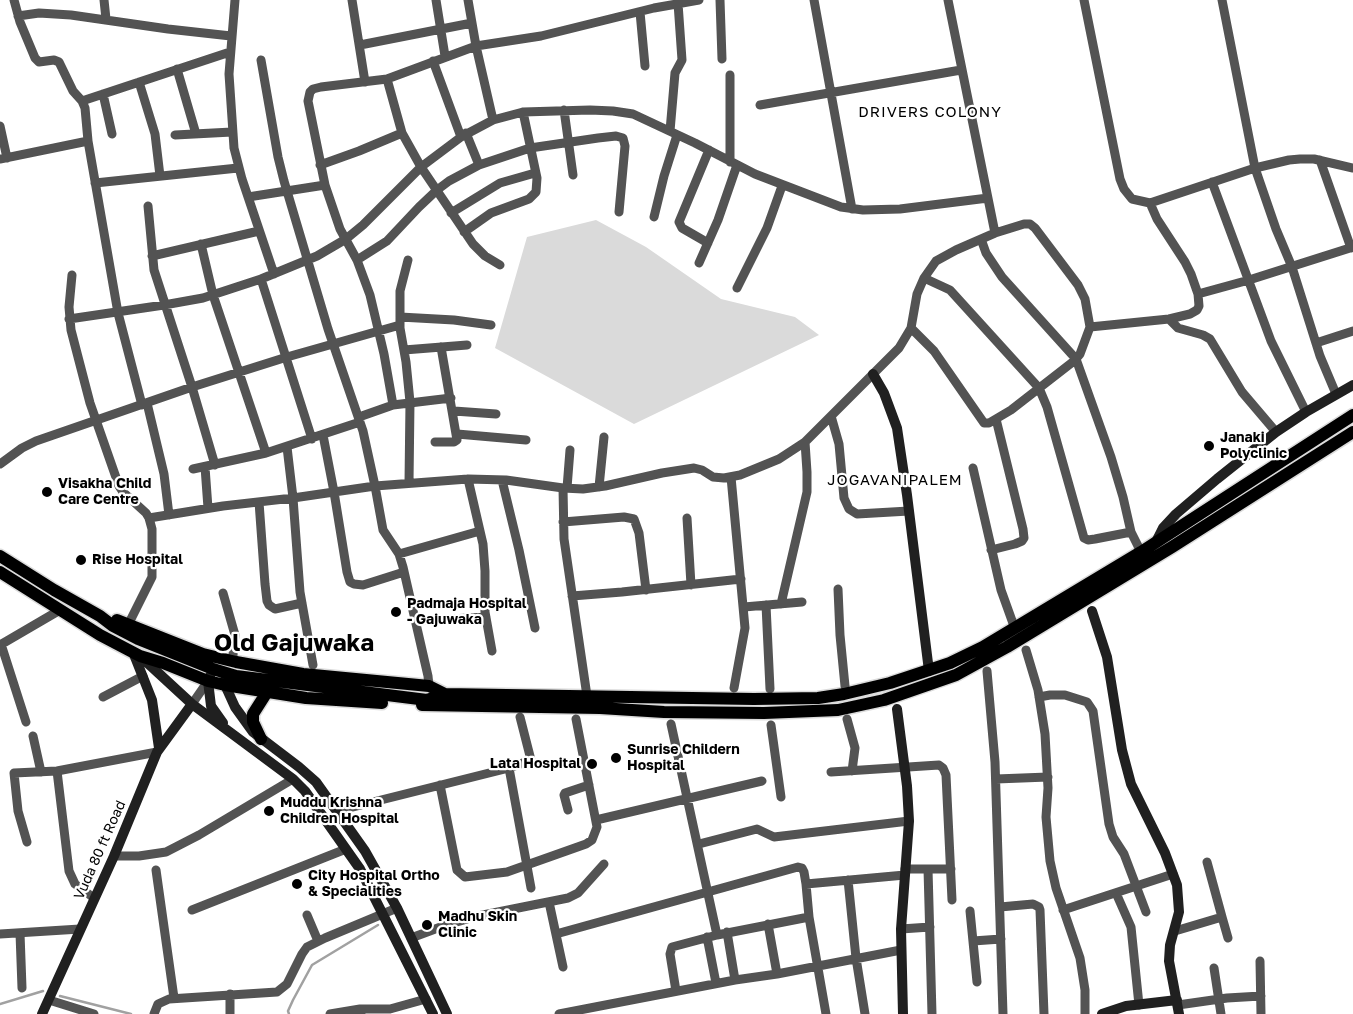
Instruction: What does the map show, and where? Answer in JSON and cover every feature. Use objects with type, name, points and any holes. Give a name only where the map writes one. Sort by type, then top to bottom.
[{"type":"main road","points":[[218,677],[254,679],[451,703],[587,696],[772,699],[818,698],[844,694],[929,671],[983,647],[1141,552],[1353,415]]},
{"type":"main road","points":[[0,556],[164,656],[218,677],[267,692],[336,700],[600,708],[664,712],[764,713],[838,710],[884,700],[956,675],[1007,647],[1172,547],[1353,432]]},
{"type":"main road","points":[[0,572],[40,599],[100,635],[137,654],[164,656]]},
{"type":"main road","points":[[100,616],[116,620],[204,654],[236,662],[303,674],[429,686],[451,703]]},
{"type":"main road","points":[[261,739],[253,722],[253,714],[267,692]]},
{"type":"street","points":[[14,0],[18,16],[37,61],[54,60],[59,62],[73,91],[82,101],[85,108],[94,183],[118,312],[164,474],[169,515]]},
{"type":"street","points":[[104,0],[106,20]]},
{"type":"street","points":[[235,0],[229,74],[232,132],[238,168],[274,274]]},
{"type":"street","points":[[352,0],[365,82]]},
{"type":"street","points":[[436,0],[445,56]]},
{"type":"street","points":[[468,0],[476,46],[493,120]]},
{"type":"street","points":[[394,405],[370,295],[357,260],[335,214],[325,185],[308,100],[310,92],[321,86],[387,79],[476,46],[561,32],[678,3],[699,0]]},
{"type":"street","points":[[720,0],[722,59]]},
{"type":"street","points":[[814,0],[852,209]]},
{"type":"street","points":[[948,0],[995,233]]},
{"type":"street","points":[[1084,0],[1120,179],[1124,189],[1132,199],[1150,202],[1255,168],[1289,160],[1320,160],[1353,168]]},
{"type":"street","points":[[1222,0],[1255,168],[1292,267],[1316,344],[1336,394]]},
{"type":"street","points":[[654,217],[673,133],[675,73],[682,60],[678,3]]},
{"type":"street","points":[[640,12],[645,66]]},
{"type":"street","points":[[18,16],[52,13],[231,36]]},
{"type":"street","points":[[360,45],[472,23]]},
{"type":"street","points":[[82,101],[230,52]]},
{"type":"street","points":[[261,60],[278,158],[307,260],[360,420],[383,530],[399,554],[416,621],[429,686]]},
{"type":"street","points":[[433,61],[463,135],[479,165]]},
{"type":"street","points":[[178,69],[196,134]]},
{"type":"street","points":[[760,105],[961,70]]},
{"type":"street","points":[[699,263],[725,203],[734,163],[730,75]]},
{"type":"street","points":[[387,79],[402,132],[421,167],[478,250],[500,265]]},
{"type":"street","points":[[139,82],[155,134],[160,176]]},
{"type":"street","points":[[104,94],[112,134]]},
{"type":"street","points":[[69,319],[164,305],[213,295],[261,280],[307,260],[335,247],[346,239],[363,225],[421,167],[463,135],[493,120],[523,112],[564,110],[623,112],[642,118],[782,186],[826,203],[852,209],[900,209],[988,198]]},
{"type":"street","points":[[564,110],[573,175]]},
{"type":"street","points":[[464,232],[491,213],[534,195],[537,188],[523,112]]},
{"type":"street","points":[[0,126],[3,159],[88,141]]},
{"type":"street","points":[[175,135],[232,132]]},
{"type":"street","points":[[320,165],[359,152],[402,132]]},
{"type":"street","points":[[357,260],[386,241],[437,190],[456,176],[479,165],[530,148],[616,136],[624,138],[625,146],[619,212]]},
{"type":"street","points":[[708,243],[682,228],[679,222],[709,150]]},
{"type":"street","points":[[1198,294],[1292,267],[1352,247],[1320,160]]},
{"type":"street","points":[[94,183],[238,168]]},
{"type":"street","points":[[452,213],[493,187],[512,179],[535,173]]},
{"type":"street","points":[[1212,182],[1275,350],[1306,412]]},
{"type":"street","points":[[248,197],[325,185]]},
{"type":"street","points":[[737,288],[766,228],[782,186]]},
{"type":"street","points":[[1090,326],[1169,319],[1190,314],[1200,306],[1198,294],[1186,262],[1160,224],[1150,202]]},
{"type":"street","points":[[148,206],[152,256],[156,278],[181,350],[215,465]]},
{"type":"street","points":[[149,518],[208,508],[410,483],[468,479],[502,480],[565,488],[599,487],[694,468],[702,470],[713,477],[740,475],[779,459],[805,442],[899,348],[911,328],[918,294],[924,278],[936,261],[995,233],[1024,224],[1030,224],[1035,228],[1082,291],[1090,326],[1080,354],[1076,359],[1011,410],[989,423],[984,423],[934,351],[911,328]]},
{"type":"street","points":[[152,256],[259,231]]},
{"type":"street","points":[[981,239],[991,262],[1076,359],[1111,458],[1131,532],[1141,552]]},
{"type":"street","points":[[201,244],[213,295],[266,453]]},
{"type":"street","points":[[408,260],[400,291],[400,321],[410,402],[410,483]]},
{"type":"street","points":[[72,275],[69,319],[80,371],[119,486],[149,518],[152,529],[152,577],[131,619]]},
{"type":"street","points":[[924,278],[950,290],[1039,388],[1084,538],[1088,540],[1131,532]]},
{"type":"street","points":[[261,280],[312,439]]},
{"type":"street","points":[[1169,319],[1178,328],[1210,339],[1242,392],[1276,432]]},
{"type":"street","points":[[0,464],[22,448],[36,441],[238,372],[379,331],[400,321],[454,320],[491,325]]},
{"type":"street","points":[[1316,344],[1353,331]]},
{"type":"street","points":[[404,350],[467,345]]},
{"type":"street","points":[[434,442],[456,442],[457,434],[441,347]]},
{"type":"street","points":[[873,374],[884,393],[897,428],[929,671]]},
{"type":"street","points":[[1156,542],[1163,528],[1182,508],[1276,432],[1353,385]]},
{"type":"street","points":[[194,469],[266,453],[312,439],[394,405],[451,398]]},
{"type":"street","points":[[454,411],[496,414]]},
{"type":"street","points":[[831,416],[839,444],[844,498],[849,509],[857,514],[909,511]]},
{"type":"street","points":[[991,550],[1015,544],[1024,538],[1024,529],[996,419]]},
{"type":"street","points":[[457,434],[526,440]]},
{"type":"street","points":[[323,435],[350,582],[363,585],[404,572]]},
{"type":"street","points":[[599,487],[604,437]]},
{"type":"street","points":[[781,604],[807,492],[805,442]]},
{"type":"street","points":[[287,447],[302,603],[313,666]]},
{"type":"street","points":[[570,450],[563,522],[587,696]]},
{"type":"street","points":[[205,467],[208,508]]},
{"type":"street","points":[[972,468],[1001,590],[1015,629]]},
{"type":"street","points":[[731,476],[744,607],[744,636],[734,688]]},
{"type":"street","points":[[468,479],[484,557],[486,617],[492,651]]},
{"type":"street","points":[[502,480],[535,628]]},
{"type":"street","points":[[259,502],[264,584],[269,605],[275,609],[302,603]]},
{"type":"street","points":[[563,522],[624,517],[634,519],[639,532],[646,590]]},
{"type":"street","points":[[687,518],[691,585]]},
{"type":"street","points":[[399,554],[480,531]]},
{"type":"street","points":[[572,596],[741,579]]},
{"type":"street","points":[[838,589],[844,686]]},
{"type":"street","points":[[224,593],[235,635],[233,655]]},
{"type":"street","points":[[744,607],[802,602]]},
{"type":"street","points":[[766,605],[770,689]]},
{"type":"street","points":[[26,722],[0,644],[60,610]]},
{"type":"street","points":[[1092,612],[1107,658],[1122,750],[1131,784],[1165,853],[1177,884],[1179,912],[1170,945],[1169,961],[1178,1007]]},
{"type":"street","points":[[416,621],[486,617]]},
{"type":"street","points":[[1026,650],[1035,676],[1045,734],[1048,777],[1046,817],[1050,861],[1056,888],[1080,958],[1085,990],[1085,1014]]},
{"type":"street","points":[[27,842],[18,811],[14,773],[57,771],[158,750],[157,725],[152,700],[137,654]]},
{"type":"street","points":[[137,654],[192,704],[292,779],[305,791],[360,869],[432,1014]]},
{"type":"street","points":[[987,671],[996,779],[1003,1014]]},
{"type":"street","points":[[103,697],[143,676]]},
{"type":"street","points":[[192,704],[218,677]]},
{"type":"street","points":[[218,677],[210,698],[214,712],[233,735]]},
{"type":"street","points":[[218,677],[242,718],[253,732],[316,782],[365,851],[397,908],[447,1014]]},
{"type":"street","points":[[1039,697],[1065,695],[1087,702],[1093,711],[1109,824],[1113,837],[1124,854],[1146,912]]},
{"type":"street","name":"Vuda 80 ft Road","points":[[42,1014],[114,856],[158,750],[192,704]]},
{"type":"street","points":[[897,709],[907,786],[909,821],[901,928],[903,1014]]},
{"type":"street","points":[[336,811],[509,768],[531,760],[520,717]]},
{"type":"street","points":[[440,785],[455,862],[460,874],[465,877],[495,875],[527,866],[586,844],[592,840],[597,827],[576,719]]},
{"type":"street","points":[[847,719],[856,748],[852,771]]},
{"type":"street","points":[[671,724],[718,934]]},
{"type":"street","points":[[771,725],[781,797]]},
{"type":"street","points":[[33,736],[41,772]]},
{"type":"street","points":[[831,772],[940,766],[946,771],[952,900]]},
{"type":"street","points":[[509,768],[531,888]]},
{"type":"street","points":[[57,771],[69,871],[75,884],[94,898]]},
{"type":"street","points":[[996,779],[1048,777]]},
{"type":"street","points":[[114,856],[139,856],[166,852],[199,835],[292,779]]},
{"type":"street","points":[[596,820],[762,781]]},
{"type":"street","points":[[568,810],[565,793],[589,784]]},
{"type":"street","points":[[699,844],[757,828],[774,837],[909,821]]},
{"type":"street","points":[[192,910],[346,849]]},
{"type":"street","points":[[1207,862],[1228,938]]},
{"type":"street","points":[[411,938],[478,916],[568,898],[578,893],[604,864]]},
{"type":"street","points":[[556,934],[798,867],[802,868],[826,1014]]},
{"type":"street","points":[[806,884],[928,869],[951,869]]},
{"type":"street","points":[[928,869],[932,1014]]},
{"type":"street","points":[[156,870],[174,998]]},
{"type":"street","points":[[1063,910],[1173,874]]},
{"type":"street","points":[[848,880],[856,958],[865,1014]]},
{"type":"street","points":[[1116,892],[1131,927],[1139,1005]]},
{"type":"street","points":[[549,902],[563,967]]},
{"type":"street","points":[[1000,907],[1033,904],[1039,907],[1044,1014]]},
{"type":"street","points":[[154,1013],[158,1004],[174,998],[230,994],[268,994],[282,990],[291,977],[302,954],[308,947],[397,908]]},
{"type":"street","points":[[970,911],[977,982]]},
{"type":"street","points":[[307,915],[318,941]]},
{"type":"street","points":[[1175,931],[1222,916]]},
{"type":"street","points":[[676,992],[670,954],[672,947],[727,932],[809,917]]},
{"type":"street","points":[[768,924],[777,974]]},
{"type":"street","points":[[901,928],[930,928]]},
{"type":"street","points":[[0,934],[80,929]]},
{"type":"street","points":[[727,932],[735,980]]},
{"type":"street","points":[[20,933],[22,988]]},
{"type":"street","points":[[707,937],[716,983]]},
{"type":"street","points":[[973,941],[1001,939]]},
{"type":"street","points":[[558,1014],[901,950]]},
{"type":"street","points":[[1260,961],[1261,1014]]},
{"type":"street","points":[[1214,968],[1221,1014]]},
{"type":"street","points":[[230,994],[230,1014]]},
{"type":"street","points":[[1102,1014],[1126,1006],[1178,1007],[1219,999],[1261,996]]},
{"type":"street","points":[[330,1014],[390,1009],[426,999]]},
{"type":"street","points":[[49,1000],[94,1014]]},
{"type":"shaded area","points":[[596,220],[646,247],[721,299],[795,317],[819,335],[634,424],[495,348],[527,237]]},
{"type":"waterway","points":[[289,1014],[288,1011],[293,1000],[312,965],[378,925]]},
{"type":"waterway","points":[[0,1004],[43,991]]},
{"type":"waterway","points":[[60,996],[131,1014]]},
{"type":"place","name":"Janaki Polyclinic","points":[[1209,446]]},
{"type":"place","name":"Visakha Child Care Centre","points":[[47,492]]},
{"type":"place","name":"Rise Hospital","points":[[81,560]]},
{"type":"place","name":"Padmaja Hospital - Gajuwaka","points":[[396,612]]},
{"type":"place","name":"Sunrise Childern Hospital","points":[[616,758]]},
{"type":"place","name":"Lata Hospital","points":[[592,764]]},
{"type":"place","name":"Muddu Krishna Children Hospital","points":[[269,811]]},
{"type":"place","name":"City Hospital Ortho & Specialities","points":[[297,884]]},
{"type":"place","name":"Madhu Skin Clinic","points":[[427,925]]},
{"type":"district","name":"DRIVERS COLONY","points":[[930,112]]},
{"type":"district","name":"JOGAVANIPALEM","points":[[895,480]]},
{"type":"district","name":"Old Gajuwaka","points":[[294,643]]}]
